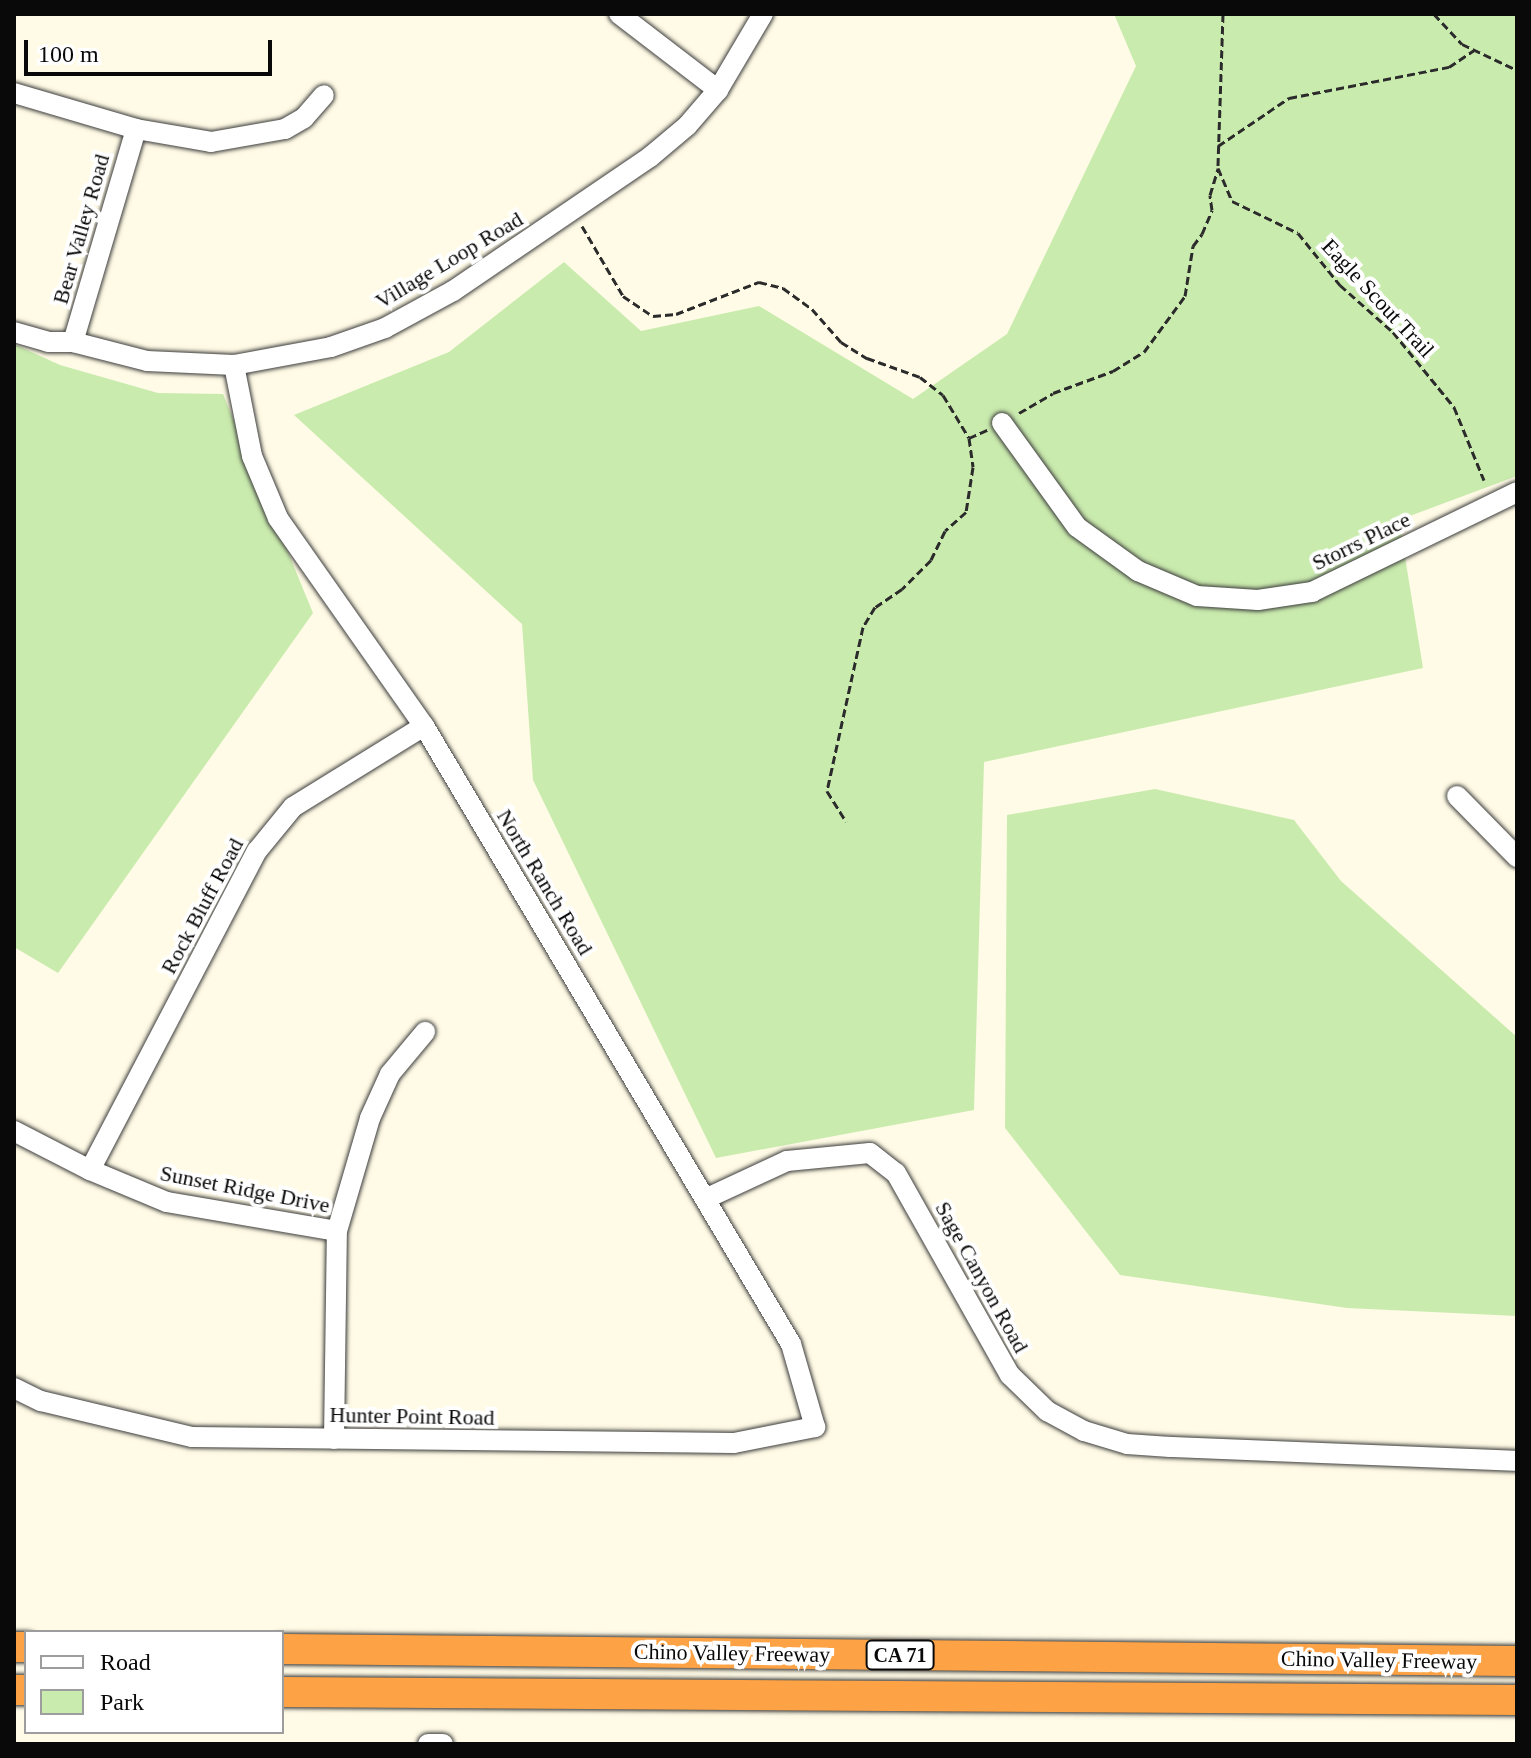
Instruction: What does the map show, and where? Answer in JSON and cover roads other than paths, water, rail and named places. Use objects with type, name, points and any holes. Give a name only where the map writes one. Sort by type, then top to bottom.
[{"type":"highway","name":"Chino Valley Freeway","points":[[284,1649],[1517,1661]]},
{"type":"highway","name":"Chino Valley Freeway","points":[[284,1692],[1517,1700]]},
{"type":"street","points":[[619,14],[718,90]]},
{"type":"street","name":"Village Loop Road","points":[[14,332],[48,342],[73,342],[147,361],[234,365],[331,347],[385,328],[453,291],[650,157],[687,126],[718,90],[763,14]]},
{"type":"street","points":[[14,93],[136,129],[211,142],[285,129],[304,118],[324,95]]},
{"type":"street","name":"Bear Valley Road","points":[[73,342],[136,129]]},
{"type":"street","name":"Village Loop Road","points":[[14,318],[52,330],[73,342]]},
{"type":"street","name":"North Ranch Road","points":[[234,365],[252,456],[278,518],[424,726],[791,1344],[815,1427]]},
{"type":"street","name":"Storrs Place","points":[[1002,423],[1077,527],[1138,571],[1197,596],[1258,600],[1312,592],[1517,492]]},
{"type":"street","name":"Rock Bluff Road","points":[[90,1170],[257,851],[293,807],[424,726]]},
{"type":"street","points":[[1457,796],[1517,857]]},
{"type":"street","points":[[334,1439],[337,1231],[377,1103],[390,1074],[425,1032]]},
{"type":"street","name":"Sunset Ridge Drive","points":[[14,1131],[90,1170],[167,1202],[337,1231]]},
{"type":"street","name":"Sage Canyon Road","points":[[705,1199],[787,1161],[870,1153],[896,1173],[1010,1375],[1047,1411],[1084,1431],[1127,1444],[1170,1447],[1517,1461]]},
{"type":"street","name":"Hunter Point Road","points":[[14,1388],[41,1401],[192,1437],[734,1443],[815,1427]]},
{"type":"street","points":[[428,1744],[441,1744]]}]
